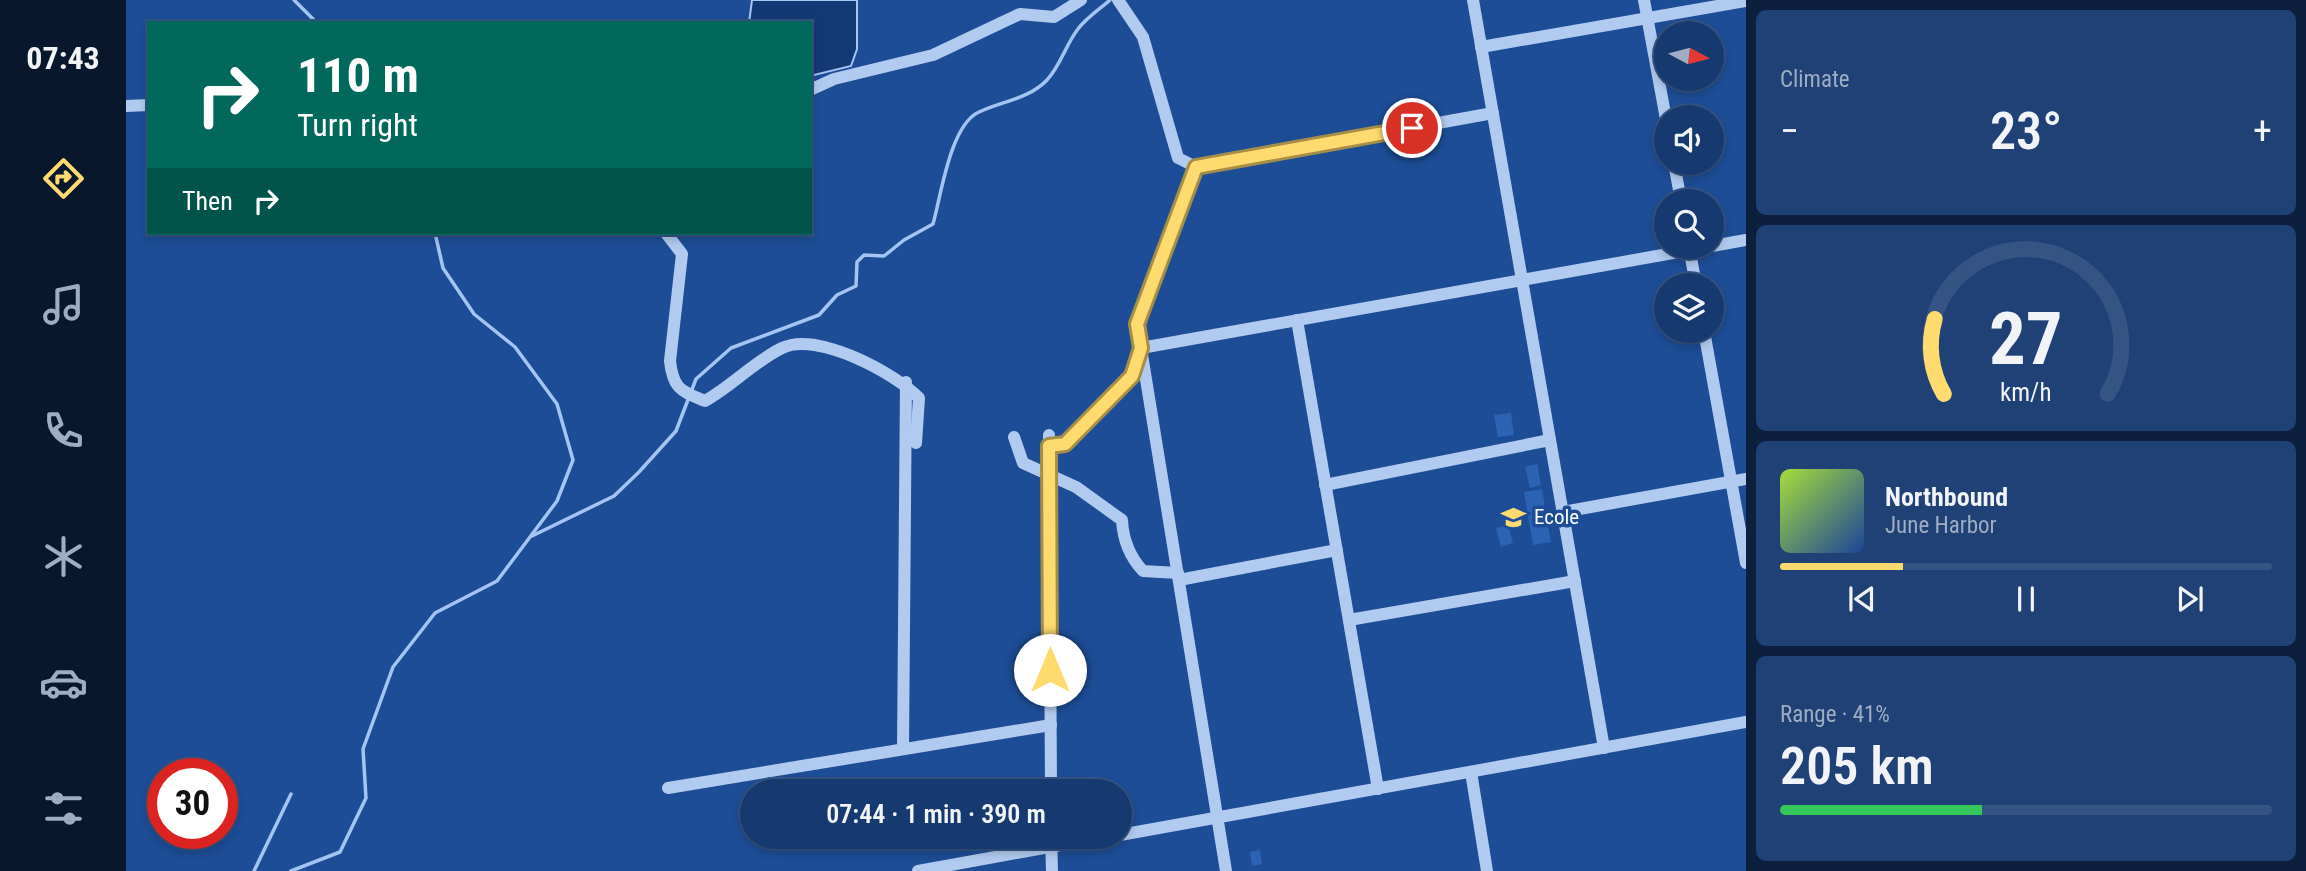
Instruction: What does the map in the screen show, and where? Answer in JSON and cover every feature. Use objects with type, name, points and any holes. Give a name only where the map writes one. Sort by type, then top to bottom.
[{"type":"street","points":[[812,89],[834,79],[933,55],[1020,13],[1054,17],[1081,0]]},
{"type":"street","points":[[1473,0],[1604,748]]},
{"type":"street","points":[[1644,0],[1664,105]]},
{"type":"street","points":[[1481,47],[1746,1]]},
{"type":"street","points":[[1120,2],[1143,37],[1178,159],[1196,167],[1493,113]]},
{"type":"street","points":[[126,106],[147,104]]},
{"type":"street","points":[[1196,167],[1137,324],[1226,871]]},
{"type":"street","points":[[668,235],[682,254],[670,361],[672,378],[678,388],[705,401],[783,347],[817,344],[906,381],[919,398],[916,443]]},
{"type":"street","points":[[1724,244],[1746,240]]},
{"type":"street","points":[[1141,348],[1654,255]]},
{"type":"street","points":[[1297,320],[1378,789]]},
{"type":"street","points":[[1706,343],[1746,563]]},
{"type":"street","points":[[1051,779],[1049,441],[1065,444],[1132,376],[1141,348]]},
{"type":"street","points":[[903,749],[906,381]]},
{"type":"street","points":[[1014,437],[1023,463],[1076,487],[1122,520],[1123,538],[1134,561],[1143,571],[1178,577],[1337,550]]},
{"type":"street","points":[[1325,485],[1550,440]]},
{"type":"street","points":[[1563,512],[1746,479]]},
{"type":"street","points":[[1349,620],[1575,581]]},
{"type":"street","points":[[1132,833],[1746,722]]},
{"type":"street","points":[[668,788],[1051,726]]},
{"type":"street","points":[[1471,772],[1487,871]]},
{"type":"street","points":[[918,871],[1019,849]]},
{"type":"street","points":[[1051,849],[1052,871]]},
{"type":"water","points":[[752,0],[857,0],[857,49],[851,66],[812,76],[812,21],[749,21]]},
{"type":"building","points":[[1511,413],[1514,435],[1498,437],[1494,415]]},
{"type":"building","points":[[1537,464],[1541,485],[1530,488],[1525,467]]},
{"type":"building","points":[[1542,489],[1551,542],[1533,545],[1524,492]]},
{"type":"building","points":[[1508,525],[1513,543],[1501,547],[1496,528]]},
{"type":"building","points":[[1260,850],[1262,864],[1252,866],[1250,852]]},
{"type":"waterway","points":[[294,0],[315,21]]},
{"type":"waterway","points":[[532,536],[614,496],[676,431],[696,379],[731,348],[819,315],[837,295],[856,286],[857,262],[864,255],[884,256],[904,240],[933,224],[948,162],[969,119],[979,112],[1024,96],[1040,86],[1052,74],[1081,25],[1110,0]]},
{"type":"waterway","points":[[291,871],[340,852],[366,798],[363,749],[393,667],[435,613],[497,581],[557,501],[573,460],[557,404],[515,347],[474,314],[443,268],[435,235]]},
{"type":"waterway","points":[[254,871],[291,794]]},
{"type":"place","name":"Ecole","points":[[1514,517]]},
{"type":"route","points":[[1050,670],[1049,446],[1065,444],[1132,376],[1141,348],[1137,324],[1196,167],[1412,128]]}]
